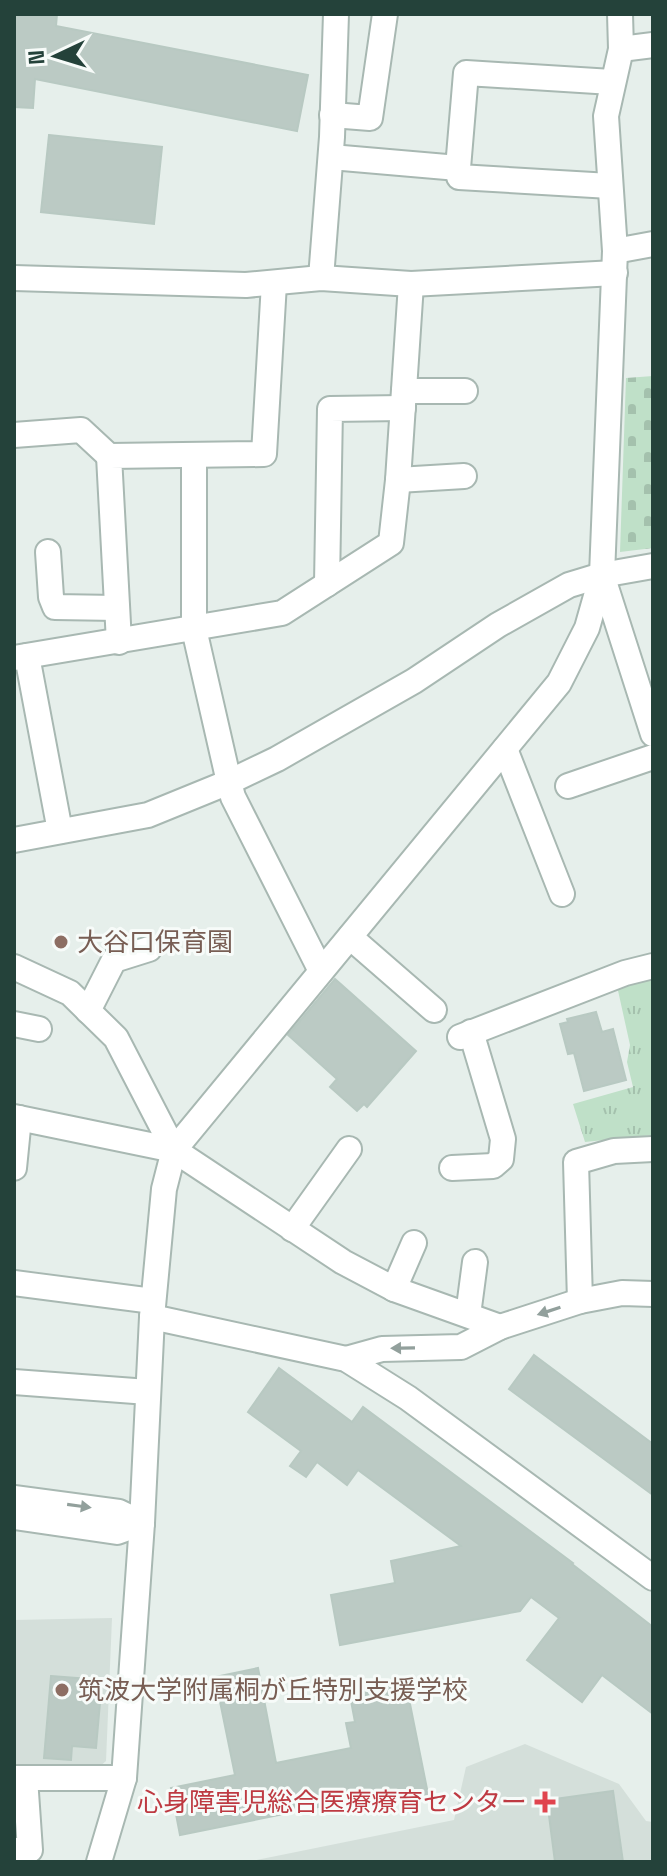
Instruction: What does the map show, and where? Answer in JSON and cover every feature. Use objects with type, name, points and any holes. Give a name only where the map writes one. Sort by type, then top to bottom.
[{"type":"street","points":[[321,278],[331,157],[336,14]]},
{"type":"street","points":[[332,115],[370,118],[385,14]]},
{"type":"street","points":[[99,1862],[124,1778],[153,1309],[164,1189],[174,1150],[559,683],[587,628],[602,575],[615,262],[606,116],[621,49],[620,14]]},
{"type":"street","points":[[621,49],[653,45]]},
{"type":"street","points":[[610,186],[459,177],[458,168],[466,73],[612,82]]},
{"type":"street","points":[[331,157],[458,168]]},
{"type":"street","points":[[14,278],[178,284],[274,283],[321,278],[411,284],[615,262],[653,244]]},
{"type":"street","points":[[14,435],[81,430],[109,456],[264,454],[274,283]]},
{"type":"street","points":[[60,831],[21,657],[282,613],[391,543],[411,284]]},
{"type":"street","points":[[327,584],[330,409],[465,391]]},
{"type":"street","points":[[194,455],[194,629],[229,782],[233,797],[321,971]]},
{"type":"street","points":[[109,456],[119,642]]},
{"type":"street","points":[[398,480],[464,476]]},
{"type":"street","points":[[48,552],[51,597],[55,607],[117,608]]},
{"type":"street","points":[[14,840],[148,815],[229,782],[277,759],[414,681],[498,625],[569,585],[602,575],[653,566]]},
{"type":"street","points":[[602,575],[648,702],[653,734]]},
{"type":"street","points":[[505,749],[562,894]]},
{"type":"street","points":[[568,786],[653,757]]},
{"type":"street","points":[[350,937],[434,1010]]},
{"type":"street","points":[[88,1011],[114,960],[149,949]]},
{"type":"street","points":[[452,1168],[493,1166],[501,1159],[503,1139],[479,1096],[465,1034],[625,973],[653,966]]},
{"type":"street","points":[[14,967],[49,988],[70,993],[116,1038],[174,1150]]},
{"type":"street","points":[[14,1024],[39,1029]]},
{"type":"street","points":[[14,1168],[16,1117],[174,1150],[343,1262],[394,1289],[500,1327]]},
{"type":"street","points":[[292,1229],[349,1149]]},
{"type":"street","points":[[580,1301],[576,1162],[614,1151],[653,1149]]},
{"type":"street","points":[[394,1289],[414,1243]]},
{"type":"street","points":[[468,1315],[475,1262]]},
{"type":"street","points":[[14,1283],[153,1309],[346,1359],[408,1398],[653,1578]]},
{"type":"street","points":[[346,1359],[382,1349],[461,1347],[500,1327],[580,1301],[622,1293],[653,1294]]},
{"type":"street","points":[[14,1382],[148,1392]]},
{"type":"street","points":[[14,1498],[119,1512],[142,1523]]},
{"type":"street","points":[[14,1517],[117,1532],[142,1523]]},
{"type":"street","points":[[14,1850],[30,1850],[20,1778],[124,1778]]},
{"type":"shaded area","name":"筑波大学附属桐が丘特別支援学校","points":[[112,1618],[106,1761],[99,1767],[14,1770],[14,1620]]},
{"type":"shaded area","name":"心身障害児総合医療療育センター","points":[[525,1744],[619,1784],[646,1821],[653,1822],[653,1862],[247,1862],[454,1820],[466,1767]]},
{"type":"green space","points":[[653,376],[653,548],[620,552],[626,378]]},
{"type":"green space","points":[[653,976],[653,1135],[585,1142],[573,1104],[633,1087],[627,1062],[630,1045],[617,986]]},
{"type":"building","points":[[14,14],[57,14],[56,26],[308,75],[297,131],[35,79],[33,108],[14,107]]},
{"type":"building","points":[[49,135],[162,147],[154,224],[41,212]]},
{"type":"building","points":[[335,979],[416,1051],[367,1107],[364,1104],[357,1111],[330,1087],[337,1079],[288,1035]]},
{"type":"building","points":[[596,1012],[602,1032],[613,1029],[626,1080],[584,1091],[574,1053],[568,1054],[560,1024],[568,1022],[567,1019]]},
{"type":"building","points":[[534,1355],[653,1444],[653,1495],[509,1389]]},
{"type":"building","points":[[279,1368],[352,1422],[363,1407],[573,1563],[653,1627],[653,1714],[602,1675],[582,1702],[527,1660],[559,1618],[531,1597],[520,1611],[340,1645],[331,1595],[395,1583],[391,1561],[461,1546],[358,1470],[347,1485],[317,1462],[306,1477],[290,1466],[301,1451],[248,1412]]},
{"type":"building","points":[[258,1668],[276,1763],[351,1748],[346,1723],[355,1722],[349,1690],[405,1679],[428,1794],[371,1806],[368,1797],[180,1835],[171,1788],[235,1775],[215,1677]]},
{"type":"building","points":[[51,1676],[102,1680],[96,1748],[72,1746],[71,1760],[44,1758]]},
{"type":"building","points":[[613,1791],[623,1862],[555,1862],[547,1800]]},
{"type":"place","name":"大谷口保育園","points":[[61,942]]},
{"type":"place","name":"筑波大学附属桐が丘特別支援学校","points":[[62,1690]]},
{"type":"place","name":"心身障害児総合医療療育センター","points":[[545,1802]]}]
